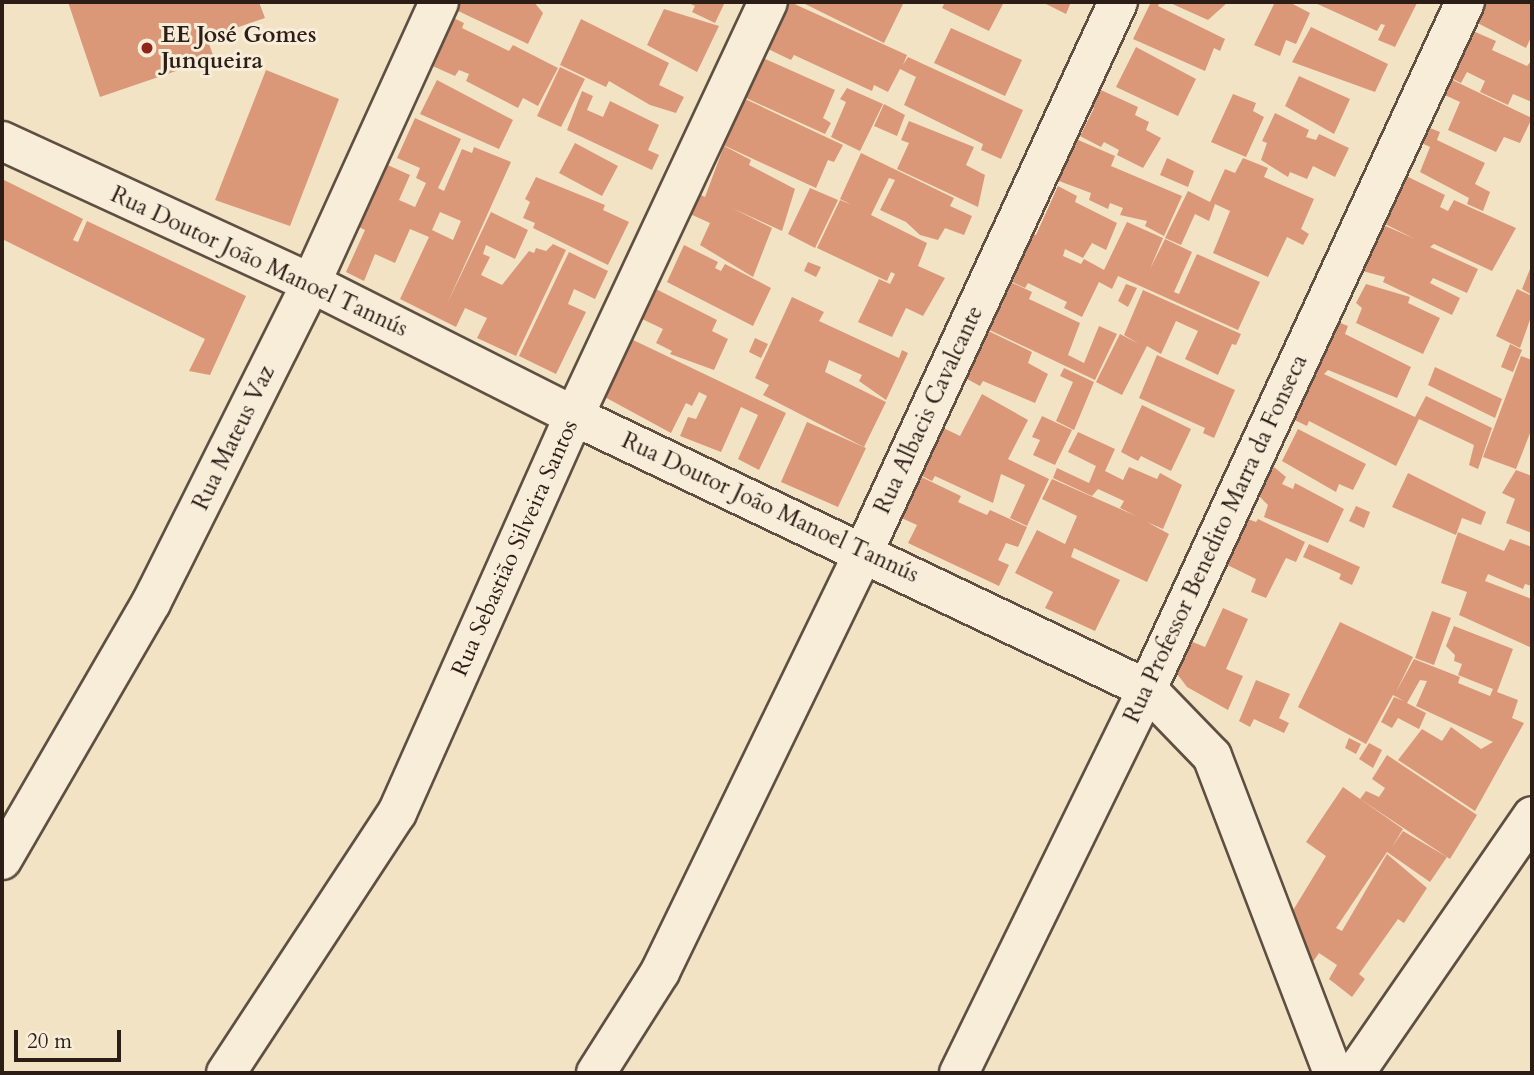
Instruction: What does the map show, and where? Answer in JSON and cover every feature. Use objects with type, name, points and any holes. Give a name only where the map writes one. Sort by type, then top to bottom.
[{"type":"street","name":"Rua Mateus Vaz","points":[[2,860],[151,603],[311,282],[439,2]]},
{"type":"street","name":"Rua Sebastião Silveira Santos","points":[[226,1073],[397,813],[574,416],[768,2]]},
{"type":"street","name":"Rua Albacis Cavalcante","points":[[596,1073],[660,972],[864,551],[1118,2]]},
{"type":"street","name":"Rua Professor Benedito Marra da Fonseca","points":[[959,1073],[1147,689],[1465,2]]},
{"type":"street","name":"Rua Doutor João Manoel Tannús","points":[[2,141],[311,282],[574,416],[864,551],[1147,689],[1212,756],[1333,1073]]},
{"type":"street","points":[[1355,1073],[1532,816]]},
{"type":"building","name":"EE José Gomes Junqueira","points":[[68,2],[259,2],[265,18],[207,38],[214,58],[100,97]]},
{"type":"building","points":[[460,2],[534,2],[543,13],[528,44],[456,10]]},
{"type":"building","points":[[686,2],[725,2],[715,23],[692,12],[695,6]]},
{"type":"building","points":[[790,2],[907,55],[903,65],[908,57],[1023,110],[1001,159],[981,150],[983,144],[904,105],[916,77],[900,69],[888,92],[874,85],[872,91],[794,55],[791,60],[768,49]]},
{"type":"building","points":[[801,2],[904,2],[884,43]]},
{"type":"building","points":[[945,2],[1004,2],[989,31],[942,8]]},
{"type":"building","points":[[1042,2],[1071,2],[1066,14]]},
{"type":"building","points":[[1151,2],[1160,2],[1158,6],[1225,39],[1220,51],[1214,48],[1205,71],[1133,39]]},
{"type":"building","points":[[1168,2],[1228,2],[1208,20]]},
{"type":"building","points":[[1275,2],[1289,2],[1310,13],[1296,44],[1286,40],[1280,56],[1254,45]]},
{"type":"building","points":[[1313,2],[1417,3],[1395,47],[1378,40],[1385,25],[1381,24],[1377,31]]},
{"type":"building","points":[[1471,2],[1532,2],[1532,35],[1526,48],[1464,16]]},
{"type":"building","points":[[664,9],[719,26],[697,72],[647,45]]},
{"type":"building","points":[[441,12],[464,23],[462,28],[509,51],[513,45],[558,68],[538,106],[523,98],[518,108],[466,81],[469,74],[459,70],[455,76],[419,60]]},
{"type":"building","points":[[581,19],[669,63],[659,85],[684,97],[676,113],[650,105],[609,81],[606,87],[560,65]]},
{"type":"building","points":[[1459,25],[1496,41],[1492,50],[1527,66],[1532,60],[1532,102],[1513,94],[1508,105],[1480,92],[1485,81],[1467,72],[1461,83],[1439,72]]},
{"type":"building","points":[[1311,27],[1388,64],[1375,92],[1292,62]]},
{"type":"building","points":[[951,28],[1022,60],[1005,96],[934,63]]},
{"type":"building","points":[[1136,47],[1196,79],[1178,116],[1116,87]]},
{"type":"building","points":[[763,58],[835,90],[823,118],[831,123],[825,134],[744,97]]},
{"type":"building","points":[[560,67],[585,79],[561,127],[537,116]]},
{"type":"building","points":[[266,70],[339,99],[290,226],[215,200]]},
{"type":"building","points":[[1442,75],[1532,118],[1520,143],[1504,137],[1496,152],[1448,130],[1460,102],[1436,91]]},
{"type":"building","points":[[1299,76],[1350,99],[1334,134],[1285,106]]},
{"type":"building","points":[[437,80],[513,120],[499,149],[420,114]]},
{"type":"building","points":[[1090,85],[1138,107],[1135,115],[1149,122],[1146,130],[1161,138],[1143,168],[1117,155],[1119,150],[1104,142],[1101,147],[1080,136],[1094,108],[1083,101]]},
{"type":"building","points":[[847,88],[883,104],[860,151],[831,137],[846,102],[840,99]]},
{"type":"building","points":[[582,91],[593,96],[587,110],[603,117],[610,101],[659,125],[648,150],[659,155],[652,170],[567,130]]},
{"type":"building","points":[[1233,94],[1256,103],[1253,111],[1264,117],[1246,157],[1211,142]]},
{"type":"building","points":[[743,98],[843,145],[834,162],[828,160],[816,188],[721,144]]},
{"type":"building","points":[[884,104],[905,115],[897,136],[874,126]]},
{"type":"building","points":[[1275,113],[1309,130],[1306,137],[1316,140],[1319,134],[1349,148],[1335,177],[1313,166],[1307,179],[1290,172],[1288,177],[1261,160],[1267,143],[1262,141]]},
{"type":"building","points":[[415,118],[461,139],[438,188],[444,191],[462,149],[472,153],[474,147],[511,162],[447,304],[491,212],[528,230],[515,259],[486,245],[483,254],[490,257],[481,275],[502,285],[529,251],[534,253],[536,248],[546,251],[553,244],[566,250],[516,356],[477,338],[487,318],[465,308],[456,327],[400,299],[429,237],[410,229],[395,263],[375,254],[364,281],[346,272],[365,230],[344,220],[372,158],[410,175],[399,200],[415,207],[426,183],[416,178],[420,168],[397,158]],"holes":[[[440,212],[461,221],[453,240],[432,230]]]},
{"type":"building","points":[[909,121],[974,147],[966,165],[985,175],[978,207],[897,169],[909,143],[901,140]]},
{"type":"building","points":[[1420,124],[1440,132],[1437,140],[1485,163],[1475,184],[1490,192],[1483,211],[1467,204],[1469,198],[1420,172],[1430,147],[1413,139]]},
{"type":"building","points":[[1076,139],[1115,156],[1111,166],[1182,196],[1164,236],[1145,226],[1147,221],[1120,215],[1123,208],[1110,203],[1108,209],[1089,200],[1091,193],[1051,178],[1067,144],[1073,147]]},
{"type":"building","points":[[575,143],[618,166],[602,196],[559,173]]},
{"type":"building","points":[[724,146],[751,160],[749,165],[795,189],[782,231],[732,208],[772,228],[753,277],[700,245],[710,223],[690,214],[699,194],[705,197]]},
{"type":"building","points":[[861,153],[954,198],[950,206],[972,216],[964,235],[945,228],[938,240],[920,235],[906,222],[880,210],[895,180],[889,178],[871,215],[927,243],[918,266],[945,278],[923,316],[906,308],[892,337],[858,322],[879,279],[890,284],[895,274],[891,272],[887,281],[817,248],[840,200],[852,205],[840,199]]},
{"type":"building","points":[[1167,158],[1194,171],[1188,187],[1160,175]]},
{"type":"building","points":[[1243,158],[1268,168],[1264,177],[1314,199],[1301,229],[1309,234],[1303,245],[1287,237],[1268,277],[1213,253],[1230,211],[1215,204],[1209,221],[1195,214],[1181,245],[1165,238],[1188,191],[1210,202],[1225,169],[1235,173]]},
{"type":"building","points":[[1396,171],[1445,195],[1440,207],[1448,211],[1454,200],[1516,228],[1492,271],[1434,244],[1430,247],[1478,269],[1467,293],[1433,278],[1430,283],[1460,298],[1452,315],[1383,282],[1385,277],[1351,268],[1372,220],[1415,239],[1373,218]]},
{"type":"building","points":[[536,177],[605,205],[603,210],[629,222],[608,265],[533,228],[535,223],[523,218],[530,202],[525,199]]},
{"type":"building","points":[[2,179],[83,219],[73,240],[78,242],[87,221],[246,296],[210,375],[189,371],[205,339],[2,239]]},
{"type":"building","points":[[1058,186],[1077,196],[1075,202],[1117,223],[1106,250],[1092,243],[1083,258],[1065,249],[1063,256],[1081,264],[1084,259],[1104,270],[1127,222],[1163,238],[1150,269],[1165,239],[1192,252],[1174,292],[1179,294],[1197,254],[1260,282],[1238,330],[1118,276],[1112,289],[1099,282],[1082,317],[1064,308],[1067,302],[1028,283],[1025,288],[1004,278],[1026,231],[1036,235]]},
{"type":"building","points":[[810,188],[838,200],[815,248],[788,234]]},
{"type":"building","points":[[684,245],[718,262],[715,268],[721,271],[725,264],[771,288],[753,326],[667,282]]},
{"type":"building","points":[[569,252],[608,271],[595,299],[574,289],[568,304],[586,312],[556,374],[519,356]]},
{"type":"building","points":[[808,262],[821,267],[816,277],[804,271]]},
{"type":"building","points":[[1532,264],[1532,295],[1522,289]]},
{"type":"building","points":[[1004,279],[1032,292],[1029,299],[1080,323],[1068,355],[1084,363],[1099,326],[1117,334],[1095,380],[981,326]]},
{"type":"building","points":[[1126,284],[1137,288],[1128,307],[1118,301]]},
{"type":"building","points":[[1366,284],[1410,297],[1408,303],[1440,318],[1423,354],[1356,323],[1362,308],[1356,303]]},
{"type":"building","points":[[654,288],[717,320],[712,331],[728,339],[714,370],[670,354],[672,351],[656,343],[663,329],[640,318]]},
{"type":"building","points":[[1517,289],[1532,296],[1532,314],[1520,348],[1496,336]]},
{"type":"building","points":[[1143,290],[1241,334],[1236,345],[1232,344],[1218,375],[1185,359],[1198,331],[1176,321],[1161,354],[1147,346],[1122,395],[1096,382],[1120,334],[1139,344],[1124,335]]},
{"type":"building","points":[[792,297],[824,312],[819,321],[899,358],[902,350],[908,353],[886,400],[859,381],[862,375],[829,360],[825,372],[886,402],[864,447],[763,395],[769,385],[755,378]]},
{"type":"building","points":[[1328,318],[1348,326],[1345,334],[1411,367],[1397,398],[1328,370],[1324,374],[1415,417],[1426,396],[1492,428],[1478,469],[1469,465],[1474,445],[1419,419],[1396,466],[1309,421],[1307,426],[1280,413]]},
{"type":"building","points":[[980,327],[1032,352],[1028,363],[1048,374],[1035,403],[983,381],[980,386],[956,373]]},
{"type":"building","points":[[629,338],[786,413],[759,470],[738,459],[758,415],[741,407],[721,452],[680,436],[688,417],[696,419],[707,396],[699,392],[692,406],[686,403],[671,433],[601,395]]},
{"type":"building","points":[[755,338],[768,344],[761,358],[749,352]]},
{"type":"building","points":[[1510,344],[1522,350],[1513,372],[1501,367]]},
{"type":"building","points":[[1157,355],[1235,390],[1214,438],[1203,433],[1205,428],[1139,398]]},
{"type":"building","points":[[1521,356],[1532,360],[1532,428],[1516,469],[1483,457]]},
{"type":"building","points":[[1435,367],[1502,399],[1495,418],[1428,385]]},
{"type":"building","points":[[1064,368],[1094,382],[1074,430],[1056,421],[1073,382],[1060,376]]},
{"type":"building","points":[[982,394],[1028,420],[1008,459],[1049,479],[1027,526],[1010,518],[1025,485],[1001,474],[993,503],[935,476],[932,481],[910,470],[933,423],[960,436]]},
{"type":"building","points":[[1142,405],[1191,429],[1171,471],[1141,456],[1138,461],[1121,452]]},
{"type":"building","points":[[1042,416],[1072,430],[1055,465],[1033,455],[1040,440],[1032,437]]},
{"type":"building","points":[[807,422],[866,448],[838,507],[781,482]]},
{"type":"building","points":[[1298,429],[1366,464],[1353,490],[1339,484],[1336,492],[1282,461]]},
{"type":"building","points":[[1078,432],[1115,449],[1105,471],[1123,480],[1129,467],[1157,479],[1160,473],[1182,485],[1163,529],[1147,522],[1169,534],[1147,582],[1074,548],[1071,557],[1120,580],[1095,631],[1045,608],[1053,592],[1015,573],[1037,530],[1065,544],[1077,516],[1042,499],[1052,479],[1136,516],[1120,508],[1124,501],[1098,489],[1092,496],[1053,478],[1057,468],[1089,483],[1096,466],[1068,452]]},
{"type":"building","points":[[1274,467],[1286,477],[1282,484],[1293,489],[1295,483],[1344,509],[1328,543],[1264,517],[1268,505],[1254,491]]},
{"type":"building","points":[[1516,470],[1532,476],[1532,533],[1506,523],[1515,499],[1502,493]]},
{"type":"building","points":[[1408,473],[1486,512],[1481,525],[1462,518],[1456,535],[1392,507]]},
{"type":"building","points":[[915,474],[961,496],[958,502],[987,515],[990,510],[1027,527],[1018,547],[1006,543],[998,560],[1009,565],[999,586],[908,543],[917,525],[897,516]]},
{"type":"building","points":[[1356,506],[1370,512],[1364,528],[1349,521]]},
{"type":"building","points":[[1234,514],[1256,522],[1258,519],[1305,542],[1296,562],[1286,558],[1266,598],[1251,592],[1256,579],[1213,558]]},
{"type":"building","points":[[1458,532],[1504,551],[1510,539],[1532,547],[1532,586],[1525,584],[1523,589],[1488,574],[1485,581],[1532,599],[1532,648],[1459,615],[1467,592],[1441,583]]},
{"type":"building","points":[[1309,544],[1360,567],[1352,585],[1339,579],[1341,574],[1303,557]]},
{"type":"building","points":[[1223,608],[1248,619],[1226,669],[1243,676],[1228,710],[1187,687],[1168,662],[1178,636],[1205,647]]},
{"type":"building","points":[[1432,611],[1451,618],[1434,665],[1415,658]]},
{"type":"building","points":[[1340,622],[1413,657],[1396,692],[1414,659],[1460,677],[1458,683],[1490,696],[1493,689],[1458,675],[1462,664],[1454,661],[1455,655],[1446,646],[1454,626],[1513,649],[1497,692],[1518,700],[1512,718],[1524,723],[1475,811],[1398,760],[1422,729],[1442,741],[1451,727],[1481,749],[1493,742],[1416,706],[1427,681],[1420,680],[1407,703],[1426,713],[1419,729],[1398,718],[1392,728],[1381,722],[1394,697],[1404,701],[1393,695],[1366,744],[1298,707]]},
{"type":"building","points":[[1256,680],[1290,694],[1279,718],[1289,723],[1284,733],[1254,719],[1250,727],[1239,721]]},
{"type":"building","points":[[1349,738],[1361,744],[1356,754],[1345,748]]},
{"type":"building","points":[[1369,743],[1382,750],[1373,768],[1359,759]]},
{"type":"building","points":[[1387,755],[1477,815],[1450,859],[1360,799],[1366,791],[1379,797],[1385,788],[1372,779]]},
{"type":"building","points":[[1343,787],[1403,829],[1392,847],[1403,831],[1447,857],[1430,882],[1387,852],[1336,928],[1342,931],[1387,854],[1427,888],[1404,923],[1398,919],[1359,974],[1365,979],[1352,997],[1329,979],[1337,965],[1319,953],[1306,972],[1289,917],[1326,856],[1306,842]]},
{"type":"place","name":"EE José Gomes Junqueira","points":[[147,48]]}]
